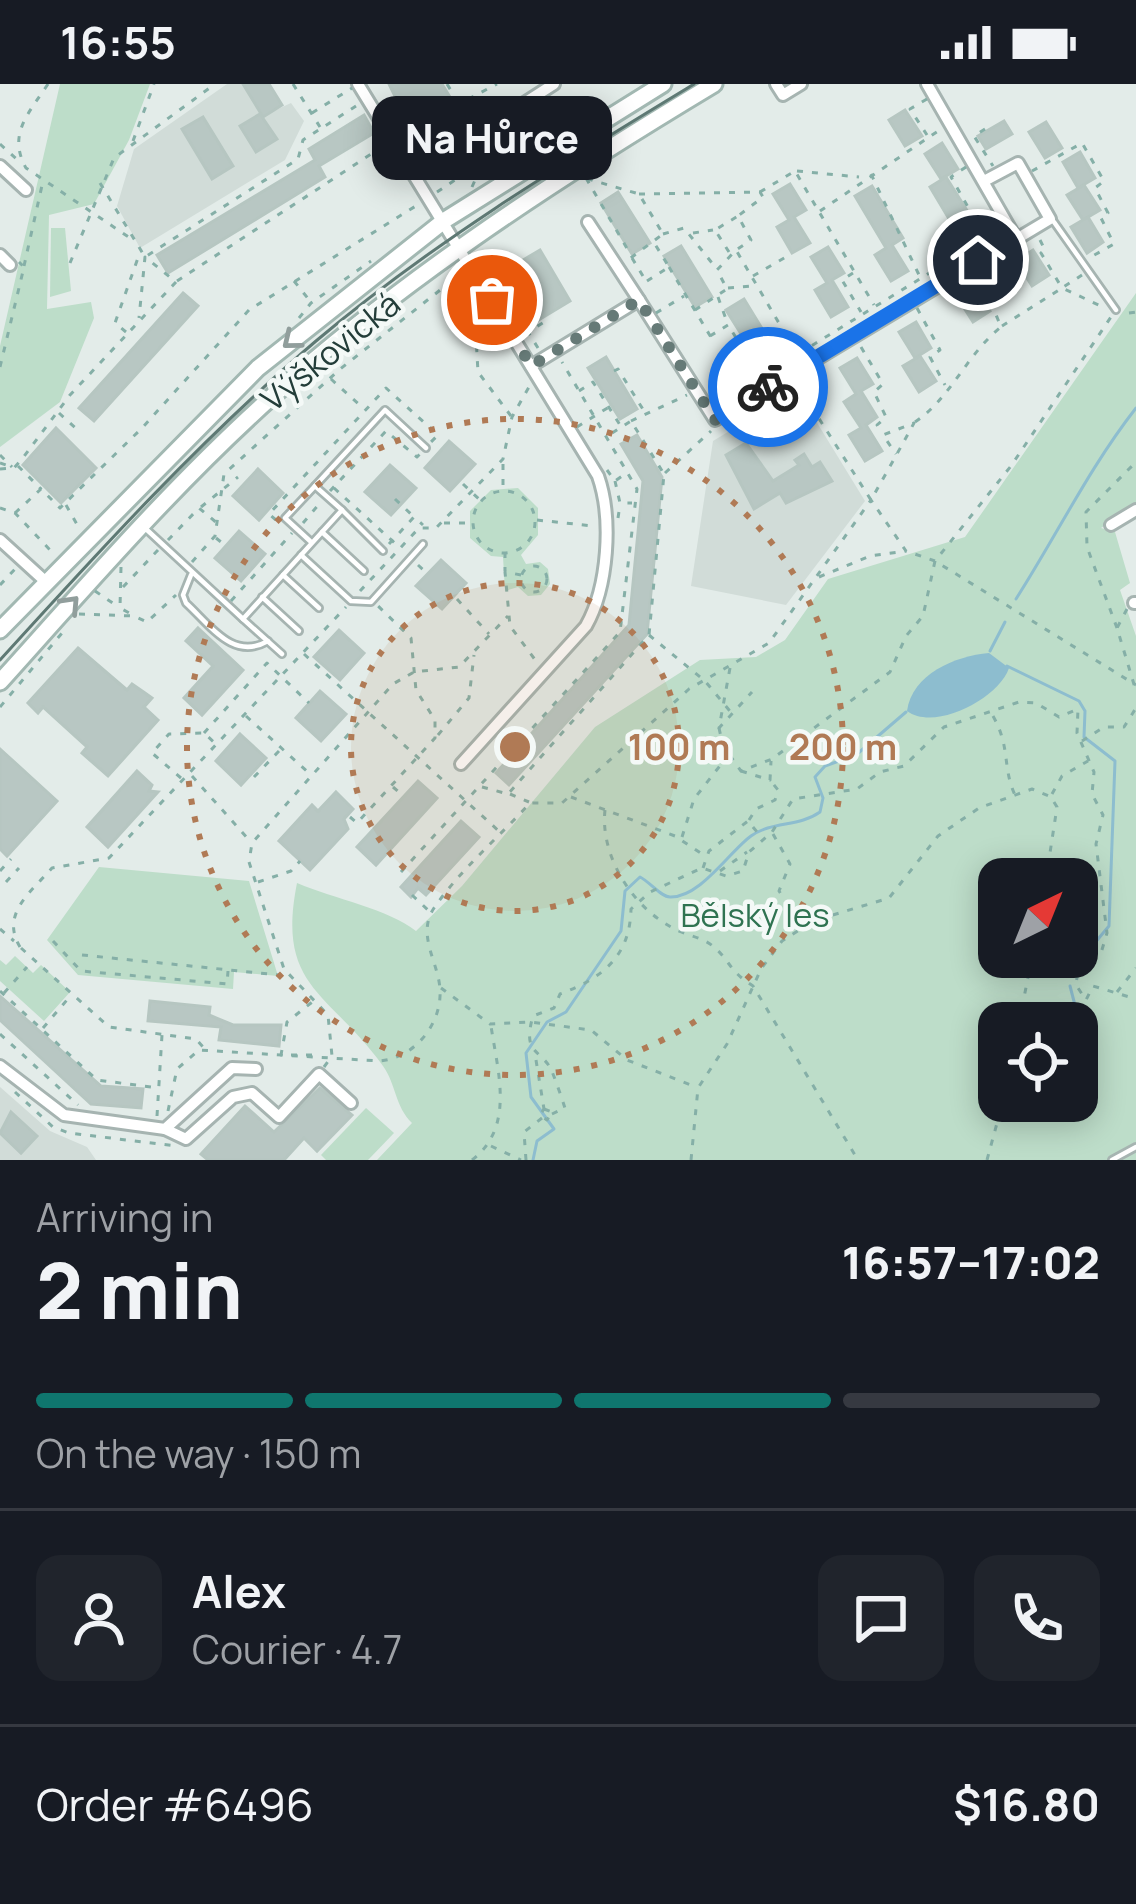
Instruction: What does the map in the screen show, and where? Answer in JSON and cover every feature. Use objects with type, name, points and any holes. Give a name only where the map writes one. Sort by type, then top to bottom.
[{"type":"street","points":[[358,84],[433,195],[598,476],[606,500],[599,603],[586,626],[461,764]]},
{"type":"street","points":[[490,125],[554,84]]},
{"type":"street","name":"Výškovická","points":[[0,630],[257,368],[663,84]]},
{"type":"street","name":"Výškovická","points":[[0,682],[142,526],[279,390],[453,233],[714,84]]},
{"type":"street","points":[[776,84],[783,95],[801,84]]},
{"type":"street","points":[[923,84],[986,180],[1016,237]]},
{"type":"street","points":[[588,222],[715,420],[1016,237],[1052,221],[1018,163],[986,180]]},
{"type":"street","points":[[0,166],[26,190]]},
{"type":"street","points":[[0,255],[17,264]]},
{"type":"street","points":[[534,371],[552,353],[636,296]]},
{"type":"street","points":[[1111,525],[1136,510]]},
{"type":"street","points":[[0,540],[21,564],[45,580]]},
{"type":"street","points":[[0,1066],[64,1115],[166,1124],[186,1138],[233,1097],[252,1093],[279,1117],[319,1074],[351,1103]]},
{"type":"street","points":[[166,1124],[232,1068],[256,1069]]},
{"type":"lane","points":[[1052,221],[1116,310]]},
{"type":"lane","points":[[312,543],[285,518],[385,410],[426,448]]},
{"type":"lane","points":[[315,486],[383,550]]},
{"type":"lane","points":[[243,619],[342,510]]},
{"type":"lane","points":[[142,526],[282,654]]},
{"type":"lane","points":[[322,532],[364,571]]},
{"type":"lane","points":[[302,555],[351,601],[371,602],[424,544]]},
{"type":"lane","points":[[190,570],[183,595],[186,604],[235,648],[254,650],[268,641]]},
{"type":"lane","points":[[283,575],[319,608]]},
{"type":"lane","points":[[262,597],[299,631]]},
{"type":"lane","points":[[1112,1160],[1136,1147]]},
{"type":"path","points":[[26,168],[17,146],[20,126],[48,84]]},
{"type":"path","points":[[133,143],[154,84]]},
{"type":"path","points":[[70,263],[77,256],[88,208],[114,158],[215,84]]},
{"type":"path","points":[[292,84],[321,128]]},
{"type":"path","points":[[312,113],[358,84]]},
{"type":"path","points":[[478,84],[483,92]]},
{"type":"path","points":[[457,105],[497,84]]},
{"type":"path","points":[[818,212],[862,178],[945,127],[923,84]]},
{"type":"path","points":[[450,85],[457,105],[501,173]]},
{"type":"path","points":[[928,98],[910,109],[928,137]]},
{"type":"path","points":[[126,333],[115,323],[143,255],[298,159],[303,140],[367,99]]},
{"type":"path","points":[[0,466],[15,466],[46,432],[57,411],[176,282],[422,124]]},
{"type":"path","points":[[986,129],[974,136],[992,166],[1005,159]]},
{"type":"path","points":[[1024,162],[1030,172],[1082,143],[1104,181],[1095,188],[1108,213],[1101,218],[1114,244],[1082,262]]},
{"type":"path","points":[[0,144],[26,168],[132,239]]},
{"type":"path","points":[[0,455],[60,508],[142,428],[249,310],[491,156]]},
{"type":"path","points":[[469,194],[484,161]]},
{"type":"path","points":[[465,165],[469,171]]},
{"type":"path","points":[[968,165],[951,177],[986,238]]},
{"type":"path","points":[[647,281],[585,176],[639,194],[760,192],[795,171],[862,178]]},
{"type":"path","points":[[795,171],[875,306]]},
{"type":"path","points":[[871,172],[920,278]]},
{"type":"path","points":[[0,367],[17,264],[43,179]]},
{"type":"path","points":[[100,183],[143,255],[176,282]]},
{"type":"path","points":[[798,197],[807,190]]},
{"type":"path","points":[[692,233],[715,230],[763,197],[760,192]]},
{"type":"path","points":[[639,194],[663,234]]},
{"type":"path","points":[[717,270],[751,240],[737,216]]},
{"type":"path","points":[[746,386],[1004,228],[1003,219]]},
{"type":"path","points":[[1052,221],[1037,235],[1045,250],[1040,253],[1062,288],[1084,302],[1134,313]]},
{"type":"path","points":[[632,257],[663,234],[684,228],[692,233],[727,289]]},
{"type":"path","points":[[715,230],[752,277],[797,354]]},
{"type":"path","points":[[653,242],[715,344]]},
{"type":"path","points":[[752,277],[791,254]]},
{"type":"path","points":[[139,318],[143,255]]},
{"type":"path","points":[[636,296],[647,281],[669,267]]},
{"type":"path","points":[[978,269],[1001,326]]},
{"type":"path","points":[[190,570],[215,536],[229,469],[339,370],[465,271]]},
{"type":"path","points":[[883,435],[939,406],[971,353],[1001,326],[1089,271]]},
{"type":"path","points":[[854,272],[842,280],[862,314]]},
{"type":"path","points":[[294,281],[311,303]]},
{"type":"path","points":[[449,283],[475,320],[478,372],[512,417]]},
{"type":"path","points":[[695,310],[737,284],[755,287]]},
{"type":"path","points":[[650,317],[686,295]]},
{"type":"path","points":[[717,295],[728,325],[761,377]]},
{"type":"path","points":[[401,872],[620,632],[638,489],[552,353],[528,332],[508,301],[501,303]]},
{"type":"path","points":[[916,306],[940,350],[930,357],[947,388]]},
{"type":"path","points":[[741,771],[772,759],[890,672],[906,636],[923,616],[935,561],[1011,466],[1116,310]]},
{"type":"path","points":[[528,332],[546,321]]},
{"type":"path","points":[[710,336],[728,325]]},
{"type":"path","points":[[859,342],[883,384],[874,392],[886,417],[877,424],[896,454]]},
{"type":"path","points":[[730,361],[743,349]]},
{"type":"path","points":[[332,361],[339,370]]},
{"type":"path","points":[[503,492],[503,459],[512,417],[534,371]]},
{"type":"path","points":[[614,371],[645,413]]},
{"type":"path","points":[[783,388],[811,371]]},
{"type":"path","points":[[330,378],[365,410]]},
{"type":"path","points":[[606,437],[657,406],[660,411],[689,394],[679,378]]},
{"type":"path","points":[[795,381],[907,551]]},
{"type":"path","points":[[579,391],[593,382],[621,427]]},
{"type":"path","points":[[576,428],[609,407]]},
{"type":"path","points":[[57,411],[80,432]]},
{"type":"path","points":[[508,794],[649,635],[664,474],[631,421]]},
{"type":"path","points":[[480,787],[530,802],[562,803],[689,689],[769,643],[871,500],[914,423]]},
{"type":"path","points":[[664,474],[711,430]]},
{"type":"path","points":[[20,947],[13,927],[15,911],[52,868],[109,858],[418,527],[436,528],[503,459]]},
{"type":"path","points":[[1135,687],[1088,547],[1086,512],[1136,462]]},
{"type":"path","points":[[606,468],[615,481],[618,518]]},
{"type":"path","points":[[168,540],[199,508],[240,478],[229,469]]},
{"type":"path","points":[[615,481],[627,472]]},
{"type":"path","points":[[467,478],[463,484],[483,502]]},
{"type":"path","points":[[15,513],[41,488]]},
{"type":"path","points":[[334,488],[399,548]]},
{"type":"path","points":[[517,491],[535,508],[535,534],[519,552],[493,553],[473,535],[473,512],[492,492],[503,492],[517,491]]},
{"type":"path","points":[[395,500],[414,517]]},
{"type":"path","points":[[620,503],[635,503]]},
{"type":"path","points":[[65,504],[81,533]]},
{"type":"path","points":[[0,508],[15,513],[51,551]]},
{"type":"path","points":[[199,508],[217,523]]},
{"type":"path","points":[[535,520],[604,527]]},
{"type":"path","points":[[442,522],[448,527],[473,523]]},
{"type":"path","points":[[228,604],[292,532]]},
{"type":"path","points":[[215,536],[226,546]]},
{"type":"path","points":[[120,590],[159,549]]},
{"type":"path","points":[[818,578],[870,556],[907,551],[935,561],[1135,687]]},
{"type":"path","points":[[505,552],[505,591]]},
{"type":"path","points":[[119,608],[121,558]]},
{"type":"path","points":[[417,563],[428,574]]},
{"type":"path","points":[[0,585],[21,564]]},
{"type":"path","points":[[538,566],[547,574],[547,584],[531,593],[521,575],[527,567],[538,566]]},
{"type":"path","points":[[505,572],[521,575]]},
{"type":"path","points":[[505,572],[508,616],[538,662]]},
{"type":"path","points":[[94,590],[148,622],[172,595]]},
{"type":"path","points":[[457,598],[491,635]]},
{"type":"path","points":[[108,616],[109,602]]},
{"type":"path","points":[[1117,628],[1135,603]]},
{"type":"path","points":[[377,605],[411,638],[420,702],[435,720],[435,738]]},
{"type":"path","points":[[0,707],[64,636],[61,632],[77,614],[134,616]]},
{"type":"path","points":[[326,1064],[332,1056],[328,1015],[284,968],[249,862],[252,843],[400,677],[459,668],[508,616]]},
{"type":"path","points":[[649,635],[705,681],[734,716]]},
{"type":"path","points":[[302,653],[502,834]]},
{"type":"path","points":[[350,817],[357,824],[470,698],[475,653]]},
{"type":"path","points":[[576,654],[589,664]]},
{"type":"path","points":[[204,733],[267,663],[309,703]]},
{"type":"path","points":[[703,868],[705,856],[756,809],[775,800],[778,790],[770,780],[741,771],[728,755],[719,728],[730,666]]},
{"type":"path","points":[[564,667],[577,680]]},
{"type":"path","points":[[719,728],[752,692]]},
{"type":"path","points":[[719,872],[772,832],[790,801],[857,789],[880,772],[904,766],[944,727],[1023,701],[1059,718],[1078,709],[1092,794],[1103,815],[1096,844],[1107,933],[1101,953],[1079,962],[1080,993],[1088,1000],[1093,986],[1136,999]]},
{"type":"path","points":[[724,704],[737,704]]},
{"type":"path","points":[[1084,739],[1104,727],[1124,727],[1136,708]]},
{"type":"path","points":[[992,714],[1005,736],[1010,758],[1007,778],[1015,794]]},
{"type":"path","points":[[244,715],[310,775]]},
{"type":"path","points":[[182,779],[152,752],[169,734],[204,733],[218,746]]},
{"type":"path","points":[[254,777],[281,748]]},
{"type":"path","points":[[682,839],[694,799],[728,755]]},
{"type":"path","points":[[770,780],[772,759]]},
{"type":"path","points":[[1051,858],[1059,820],[1051,797],[1062,776],[1090,760]]},
{"type":"path","points":[[191,775],[252,843]]},
{"type":"path","points":[[392,785],[401,794]]},
{"type":"path","points":[[691,1160],[698,1088],[782,941],[802,926],[890,898],[938,836],[979,808],[1032,789],[1051,797]]},
{"type":"path","points":[[571,797],[682,839],[705,856]]},
{"type":"path","points":[[176,1147],[163,1145],[166,1124],[177,1069],[193,1053],[395,1060],[413,1049],[436,1014],[441,988],[428,950],[430,912],[530,802]]},
{"type":"path","points":[[605,810],[603,832],[611,861],[634,893],[675,930],[712,944],[730,971],[753,986],[858,1160]]},
{"type":"path","points":[[748,821],[763,840]]},
{"type":"path","points":[[772,832],[790,864],[779,891],[802,926]]},
{"type":"path","points":[[542,1118],[531,1022],[536,1013],[554,1008],[560,994],[598,979],[615,962],[632,932],[631,909],[650,892],[703,868],[726,876],[743,871],[749,853]]},
{"type":"path","points":[[0,871],[11,859]]},
{"type":"path","points":[[256,883],[291,872],[300,861]]},
{"type":"path","points":[[6,882],[20,868]]},
{"type":"path","points":[[412,895],[430,912]]},
{"type":"path","points":[[0,929],[110,1027],[196,1039],[205,1050]]},
{"type":"path","points":[[53,941],[81,971],[227,984],[228,970]]},
{"type":"path","points":[[82,955],[293,976]]},
{"type":"path","points":[[109,974],[110,958]]},
{"type":"path","points":[[27,967],[2,993],[41,1029],[97,1080],[159,1088]]},
{"type":"path","points":[[1116,994],[1126,974],[1136,968]]},
{"type":"path","points":[[441,988],[490,1024],[531,1022],[592,1030],[627,1060],[698,1088]]},
{"type":"path","points":[[41,1029],[74,993]]},
{"type":"path","points":[[281,1055],[287,1022],[317,999]]},
{"type":"path","points":[[472,1160],[491,1146],[502,1101],[490,1024]]},
{"type":"path","points":[[0,1034],[80,1107]]},
{"type":"path","points":[[162,1034],[157,1118],[166,1124]]},
{"type":"path","points":[[536,1056],[550,1068],[565,1108],[552,1114]]},
{"type":"path","points":[[491,1146],[524,1160],[524,1132],[552,1114],[544,1108]]},
{"type":"path","points":[[987,1160],[997,1122]]},
{"type":"shaded area","points":[[227,84],[244,84],[265,115],[291,103],[304,121],[285,160],[140,248],[117,206],[134,149]]},
{"type":"shaded area","points":[[797,390],[865,501],[786,605],[691,586],[713,441]]},
{"type":"shaded area","points":[[0,1087],[50,1131],[87,1147],[96,1160],[0,1160]]},
{"type":"green space","points":[[60,84],[150,84],[129,140],[94,204],[49,215],[47,309],[91,302],[94,318],[60,402],[0,447],[0,346]]},
{"type":"green space","points":[[51,228],[65,228],[71,291],[50,297]]},
{"type":"green space","name":"Bělský les","points":[[1136,293],[1136,505],[1101,528],[1115,532],[1130,583],[1120,590],[1136,636],[1136,1160],[377,1160],[412,1123],[383,1066],[312,986],[301,967],[292,918],[297,883],[376,910],[416,931],[462,886],[595,727],[700,660],[756,657],[785,640],[828,579],[965,537]]},
{"type":"green space","points":[[518,488],[538,508],[538,535],[521,555],[526,564],[540,562],[548,569],[550,584],[541,595],[528,596],[518,587],[505,591],[503,557],[491,556],[470,538],[470,511],[491,490]]},
{"type":"green space","points":[[99,867],[249,881],[278,976],[234,972],[233,989],[78,975],[47,940]]},
{"type":"green space","points":[[15,956],[33,973],[41,965],[70,992],[44,1021],[0,981],[0,960],[6,965]]},
{"type":"green space","points":[[366,1108],[394,1133],[368,1160],[326,1160],[321,1155]]},
{"type":"water","points":[[989,653],[1009,668],[980,700],[949,715],[919,716],[907,711],[917,687],[937,669]]},
{"type":"building","points":[[243,84],[269,84],[282,105],[263,117]]},
{"type":"building","points":[[389,84],[442,84],[484,153],[447,176],[416,119],[408,123]]},
{"type":"building","points":[[905,110],[922,136],[905,146],[889,120]]},
{"type":"building","points":[[260,114],[277,139],[256,152],[240,126]]},
{"type":"building","points":[[364,115],[374,133],[319,166],[325,177],[168,273],[157,255],[315,160],[309,149]]},
{"type":"building","points":[[203,117],[233,166],[212,179],[182,129]]},
{"type":"building","points":[[1004,121],[1012,134],[986,149],[978,136]]},
{"type":"building","points":[[1046,122],[1062,148],[1045,158],[1029,132]]},
{"type":"building","points":[[942,143],[958,169],[941,179],[925,154]]},
{"type":"building","points":[[1080,152],[1095,178],[1078,188],[1063,162]]},
{"type":"building","points":[[946,177],[978,228],[961,239],[930,187]]},
{"type":"building","points":[[790,184],[806,210],[794,217],[810,243],[792,253],[777,227],[789,220],[773,194]]},
{"type":"building","points":[[1084,185],[1100,210],[1083,220],[1067,195]]},
{"type":"building","points":[[872,186],[903,238],[892,245],[908,271],[891,281],[875,255],[886,248],[855,196]]},
{"type":"building","points":[[618,192],[650,243],[632,254],[601,203]]},
{"type":"building","points":[[1088,217],[1103,242],[1087,253],[1071,227]]},
{"type":"building","points":[[681,246],[712,297],[695,307],[664,256]]},
{"type":"building","points":[[828,247],[844,273],[832,280],[848,307],[831,317],[815,290],[827,283],[811,257]]},
{"type":"building","points":[[540,250],[570,301],[527,327],[496,276]]},
{"type":"building","points":[[1033,250],[1049,275],[1032,286],[1016,261]]},
{"type":"building","points":[[975,286],[990,311],[973,322],[957,297]]},
{"type":"building","points":[[183,293],[198,306],[94,421],[79,408]]},
{"type":"building","points":[[744,299],[775,350],[758,361],[726,310]]},
{"type":"building","points":[[916,322],[931,348],[915,358],[899,332]]},
{"type":"building","points":[[920,356],[936,381],[919,392],[903,366]]},
{"type":"building","points":[[606,357],[637,409],[620,419],[588,368]]},
{"type":"building","points":[[857,358],[873,384],[861,391],[877,417],[866,425],[882,451],[865,461],[849,435],[861,428],[844,402],[856,394],[840,368]]},
{"type":"building","points":[[56,428],[96,468],[61,503],[23,465]]},
{"type":"building","points":[[637,435],[662,477],[647,634],[509,785],[496,773],[629,625],[643,481],[621,444]]},
{"type":"building","points":[[449,441],[475,464],[450,491],[425,468]]},
{"type":"building","points":[[746,443],[773,481],[799,465],[795,460],[804,454],[812,467],[820,462],[832,481],[786,503],[780,493],[754,509],[726,455]]},
{"type":"building","points":[[390,465],[416,488],[391,515],[365,492]]},
{"type":"building","points":[[258,469],[283,493],[259,520],[233,496]]},
{"type":"building","points":[[239,531],[265,554],[241,581],[215,558]]},
{"type":"building","points":[[441,560],[466,583],[442,609],[416,586]]},
{"type":"building","points":[[198,628],[243,670],[202,715],[184,698],[213,666],[186,641]]},
{"type":"building","points":[[339,630],[364,653],[340,680],[314,657]]},
{"type":"building","points":[[78,648],[127,690],[132,684],[152,698],[144,707],[158,720],[108,776],[82,753],[87,747],[43,707],[38,713],[28,703]]},
{"type":"building","points":[[320,691],[346,714],[321,741],[296,718]]},
{"type":"building","points":[[240,734],[266,758],[241,785],[216,761]]},
{"type":"building","points":[[0,749],[57,801],[7,856],[0,849]]},
{"type":"building","points":[[137,771],[152,785],[149,791],[158,792],[108,847],[87,827]]},
{"type":"building","points":[[418,781],[437,798],[376,865],[357,847]]},
{"type":"building","points":[[336,792],[353,809],[344,819],[348,829],[310,870],[279,841],[312,805],[318,811]]},
{"type":"building","points":[[461,821],[479,837],[426,895],[418,888],[411,897],[401,887]]},
{"type":"building","points":[[0,996],[101,1086],[143,1089],[141,1108],[91,1104],[0,1020]]},
{"type":"building","points":[[150,1001],[210,1007],[209,1015],[233,1025],[281,1025],[279,1046],[219,1040],[221,1027],[148,1021]]},
{"type":"building","points":[[320,1088],[352,1115],[317,1151],[304,1138],[284,1160],[208,1160],[201,1154],[245,1106],[274,1132]]},
{"type":"building","points":[[11,1112],[37,1136],[21,1153],[0,1133]]},
{"type":"waterway","points":[[1016,599],[1136,408]]},
{"type":"waterway","points":[[990,651],[1005,622]]},
{"type":"waterway","points":[[1007,666],[1079,701],[1085,711],[1084,737],[1115,761],[1109,926],[1098,939]]},
{"type":"waterway","points":[[533,1160],[537,1141],[554,1129],[531,1097],[526,1053],[547,1022],[566,1012],[621,931],[625,891],[640,877],[667,896],[681,895],[703,882],[751,836],[820,812],[823,798],[815,777],[825,766],[856,755],[906,712]]},
{"type":"waterway","points":[[1070,986],[1074,1002]]},
{"type":"tram line","points":[[0,660],[192,456],[316,341],[453,237],[694,84]]},
{"type":"way so far","points":[[492,300],[531,366],[639,300],[715,420],[768,387]]},
{"type":"place","name":"Na Hůrce","points":[[492,300]]},
{"type":"route","points":[[768,387],[978,260]]}]
